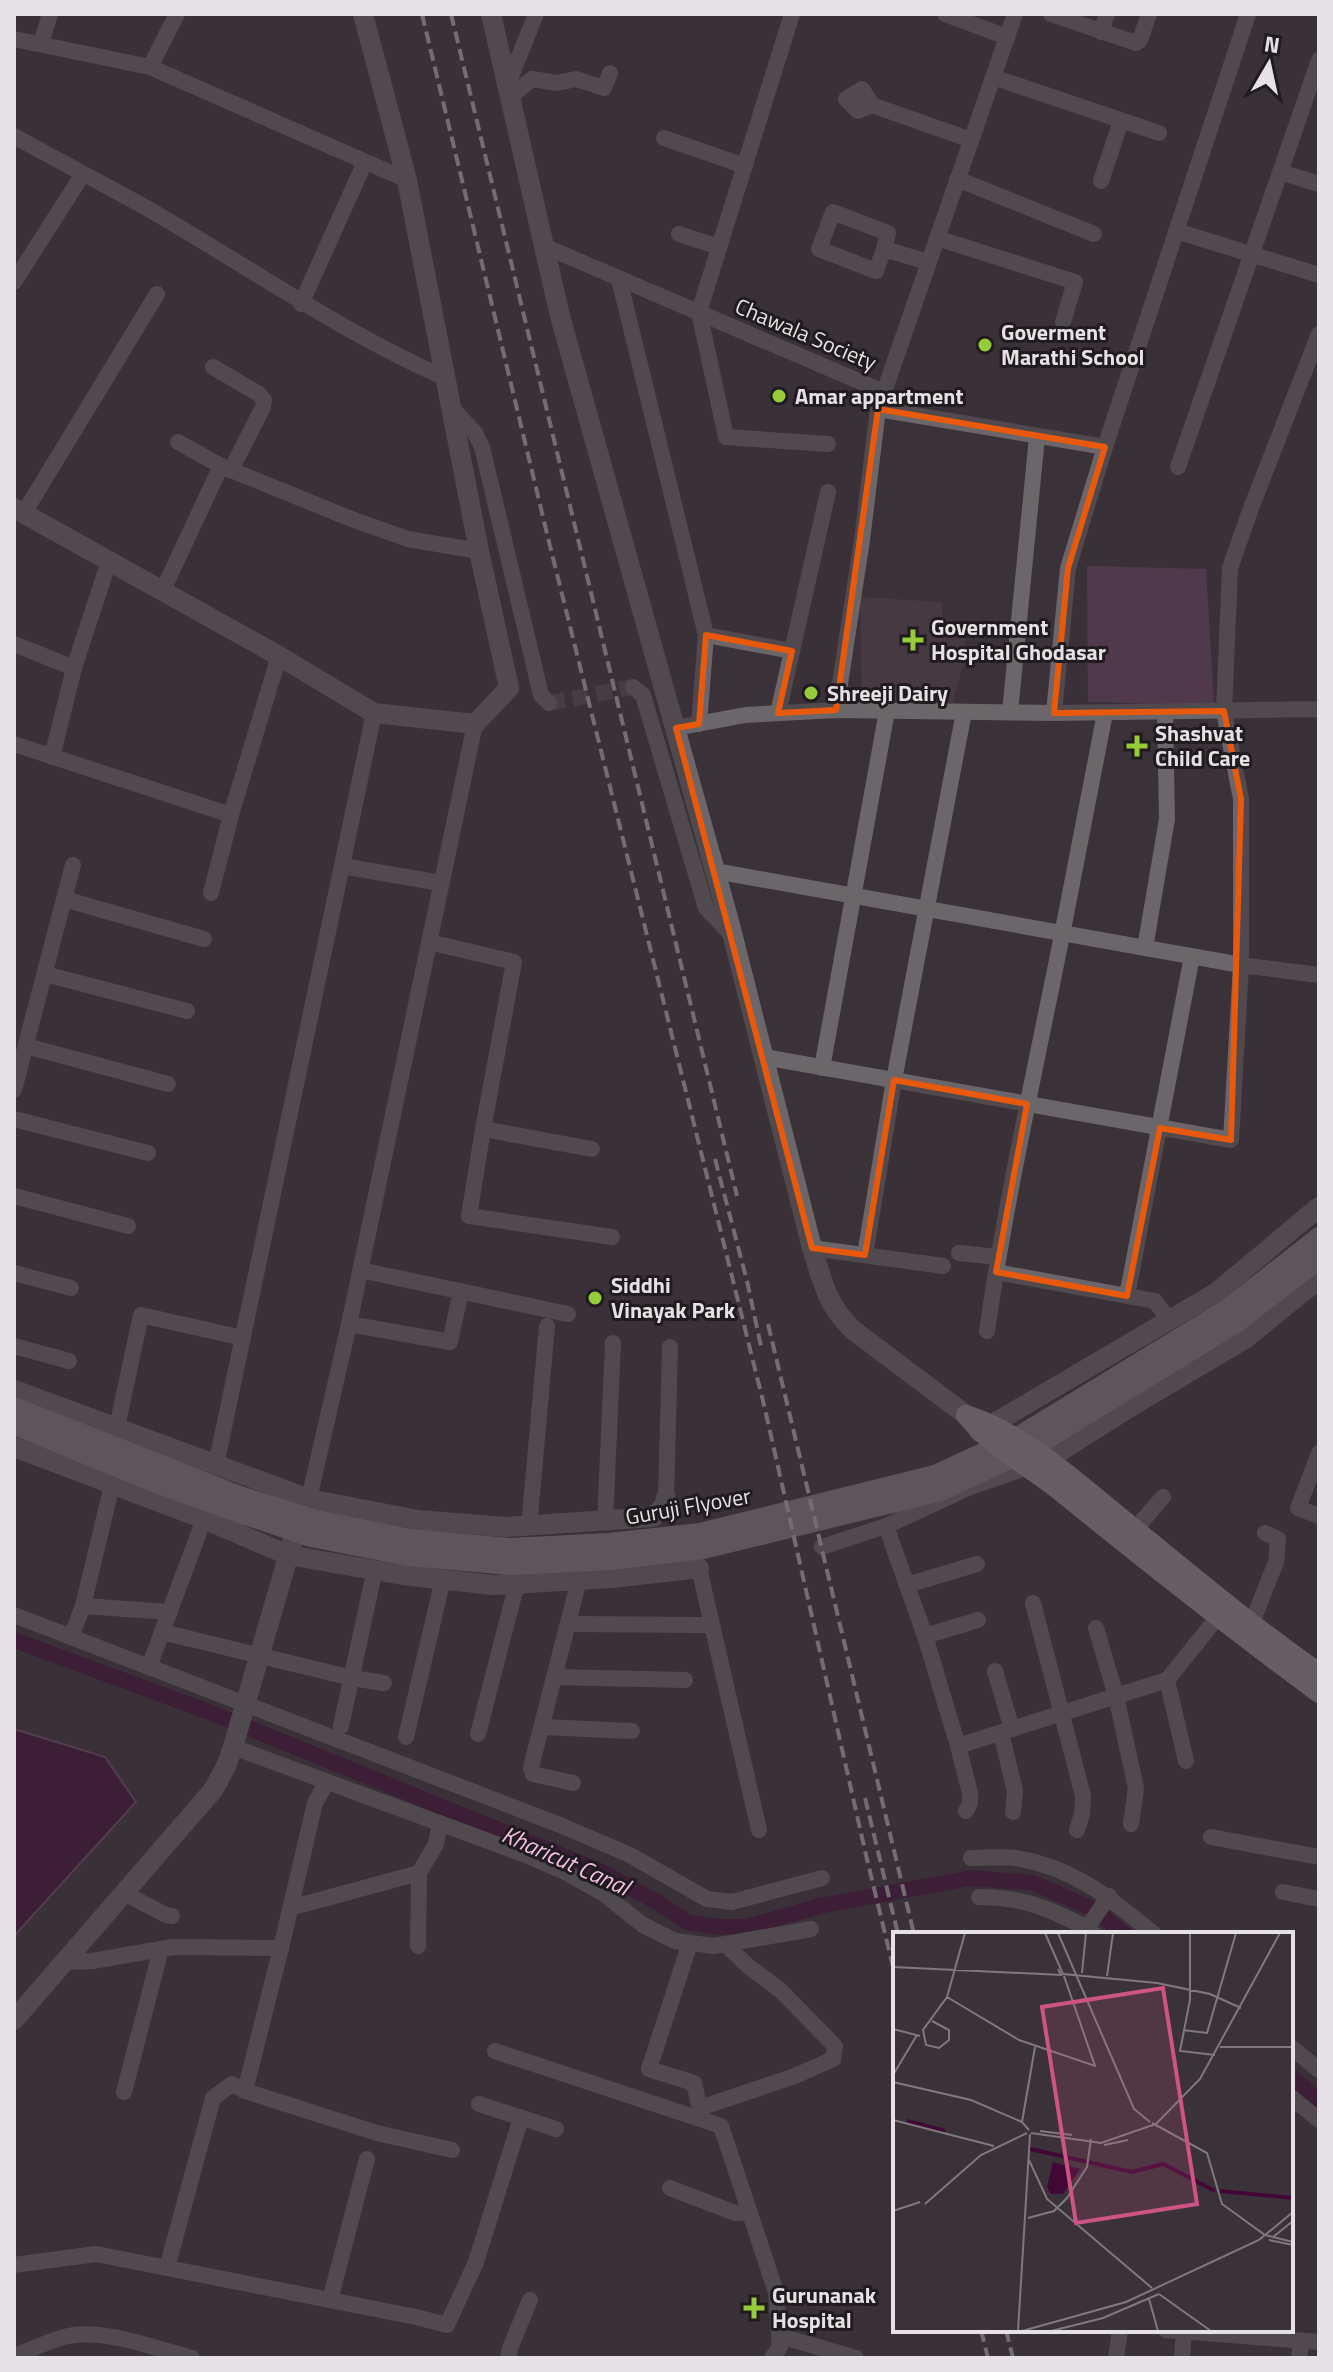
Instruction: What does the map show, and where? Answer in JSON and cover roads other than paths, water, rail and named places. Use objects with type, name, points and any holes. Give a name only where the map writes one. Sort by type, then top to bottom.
[{"type":"main road","name":"Guruji Flyover","points":[[14,1407],[240,1496],[316,1520],[411,1539],[510,1548],[609,1543],[700,1533],[935,1475],[1021,1435],[1227,1309],[1319,1237]]},
{"type":"main road","name":"Guruji Flyover","points":[[14,1425],[154,1482],[311,1537],[408,1556],[510,1565],[610,1560],[703,1549],[941,1491],[1029,1450],[1236,1323],[1319,1259]]},
{"type":"main road","points":[[966,1415],[1048,1459],[1251,1625],[1317,1668]]},
{"type":"main road","points":[[986,1428],[1028,1467],[1217,1618],[1319,1693]]},
{"type":"street","points":[[41,44],[50,14]]},
{"type":"street","points":[[150,67],[177,14]]},
{"type":"street","points":[[14,2020],[214,1789],[227,1764],[288,1555],[309,1499],[349,1324],[475,724],[509,688],[479,551],[407,180],[363,14]]},
{"type":"street","points":[[491,14],[560,316],[733,937],[827,1296],[838,1316],[853,1330],[966,1415]]},
{"type":"street","points":[[509,90],[536,14]]},
{"type":"street","points":[[792,14],[699,312],[726,437],[828,444]]},
{"type":"street","points":[[945,14],[1007,37]]},
{"type":"street","points":[[884,392],[1015,14]]},
{"type":"street","points":[[1051,14],[1138,43],[1149,14]]},
{"type":"street","points":[[1101,32],[1107,14]]},
{"type":"street","points":[[1054,713],[1068,568],[1248,14]]},
{"type":"street","points":[[14,39],[150,67],[407,180]]},
{"type":"street","points":[[1178,467],[1319,60]]},
{"type":"street","points":[[509,90],[532,79],[557,83],[576,79],[604,88],[610,73]]},
{"type":"street","points":[[993,77],[1159,133]]},
{"type":"street","points":[[872,105],[971,140]]},
{"type":"street","points":[[1101,181],[1121,121]]},
{"type":"street","points":[[14,136],[143,206],[301,304],[397,357],[445,378]]},
{"type":"street","points":[[664,138],[745,166]]},
{"type":"street","points":[[301,304],[365,162]]},
{"type":"street","points":[[1280,172],[1319,184]]},
{"type":"street","points":[[14,282],[83,174]]},
{"type":"street","points":[[957,179],[1094,234]]},
{"type":"street","points":[[1176,231],[1319,275]]},
{"type":"street","points":[[679,234],[719,247]]},
{"type":"street","points":[[937,238],[1075,282],[1063,322]]},
{"type":"street","name":"Chawala Society","points":[[546,247],[884,392],[878,409],[836,710]]},
{"type":"street","points":[[884,249],[928,262]]},
{"type":"street","points":[[619,279],[706,635],[699,724]]},
{"type":"street","points":[[157,294],[19,511],[279,656],[374,713],[475,724]]},
{"type":"street","points":[[764,1057],[1231,1140],[1241,965],[1241,799],[1224,711],[1230,568],[1319,334]]},
{"type":"street","points":[[163,590],[226,468],[263,407],[264,400],[259,394],[213,367]]},
{"type":"street","points":[[452,408],[475,433],[482,447],[541,695],[549,703]]},
{"type":"street","points":[[878,409],[1105,447]]},
{"type":"street","points":[[1010,712],[1037,437]]},
{"type":"street","points":[[178,442],[226,468],[354,520],[408,539],[479,551]]},
{"type":"street","points":[[778,713],[828,492]]},
{"type":"street","points":[[52,757],[74,668],[109,561]]},
{"type":"street","points":[[706,635],[792,651]]},
{"type":"street","points":[[14,644],[74,668]]},
{"type":"street","points":[[211,893],[279,656]]},
{"type":"street","points":[[633,687],[643,695],[706,908],[733,937]]},
{"type":"street","points":[[676,728],[745,715],[836,710],[1105,713],[1319,709]]},
{"type":"street","points":[[822,1068],[887,711]]},
{"type":"street","points":[[865,1255],[894,1080],[964,712]]},
{"type":"street","points":[[1145,948],[1167,819],[1165,712]]},
{"type":"street","points":[[216,1465],[374,713]]},
{"type":"street","points":[[987,1331],[1027,1104],[1105,713]]},
{"type":"street","points":[[14,744],[231,815]]},
{"type":"street","points":[[14,1090],[73,865]]},
{"type":"street","points":[[342,866],[441,883]]},
{"type":"street","points":[[715,871],[1241,965],[1319,975]]},
{"type":"street","points":[[64,899],[204,939]]},
{"type":"street","points":[[429,942],[514,962],[469,1216],[612,1237]]},
{"type":"street","points":[[1127,1296],[1192,956]]},
{"type":"street","points":[[45,974],[187,1011]]},
{"type":"street","points":[[26,1046],[168,1084]]},
{"type":"street","points":[[14,1119],[148,1153]]},
{"type":"street","points":[[483,1129],[592,1149]]},
{"type":"street","points":[[14,1196],[128,1226]]},
{"type":"street","points":[[986,1428],[1217,1292],[1319,1207]]},
{"type":"street","points":[[812,1248],[943,1266]]},
{"type":"street","points":[[959,1253],[997,1265],[1155,1301],[1169,1320]]},
{"type":"street","points":[[360,1270],[568,1314]]},
{"type":"street","points":[[14,1273],[71,1288]]},
{"type":"street","points":[[822,1547],[886,1526],[968,1488],[1048,1459],[1245,1339],[1319,1279]]},
{"type":"street","points":[[349,1324],[450,1342],[461,1291]]},
{"type":"street","points":[[117,1427],[141,1315],[243,1338]]},
{"type":"street","points":[[529,1527],[547,1326]]},
{"type":"street","points":[[605,1521],[613,1343]]},
{"type":"street","points":[[14,1346],[69,1361]]},
{"type":"street","points":[[14,1390],[309,1499],[418,1520],[529,1527],[653,1517],[664,1506],[670,1347]]},
{"type":"street","points":[[14,1447],[204,1519],[288,1555],[403,1575],[493,1585],[699,1568],[759,1830]]},
{"type":"street","points":[[1319,1453],[1298,1508],[1319,1516]]},
{"type":"street","points":[[71,1637],[83,1606],[112,1485]]},
{"type":"street","points":[[1137,1531],[1163,1497]]},
{"type":"street","points":[[149,1667],[204,1519]]},
{"type":"street","points":[[886,1526],[925,1636],[958,1746],[970,1793],[966,1811]]},
{"type":"street","points":[[1251,1625],[1276,1562],[1278,1539],[1265,1533]]},
{"type":"street","points":[[907,1585],[977,1564]]},
{"type":"street","points":[[341,1726],[375,1569]]},
{"type":"street","points":[[406,1737],[443,1579]]},
{"type":"street","points":[[573,1783],[533,1774],[531,1767],[579,1580]]},
{"type":"street","points":[[478,1734],[517,1583]]},
{"type":"street","points":[[1033,1603],[1083,1796],[1077,1830]]},
{"type":"street","points":[[83,1606],[170,1612]]},
{"type":"street","points":[[14,1615],[245,1708],[560,1825],[630,1855],[707,1899],[732,1902],[822,1878]]},
{"type":"street","points":[[958,1746],[1167,1680],[1217,1618]]},
{"type":"street","points":[[925,1636],[978,1620]]},
{"type":"street","points":[[568,1624],[711,1625]]},
{"type":"street","points":[[1096,1628],[1116,1696],[1136,1788],[1131,1824]]},
{"type":"street","points":[[162,1632],[384,1683]]},
{"type":"street","points":[[995,1671],[1015,1791],[1013,1812]]},
{"type":"street","points":[[555,1677],[685,1680]]},
{"type":"street","points":[[1167,1680],[1186,1761]]},
{"type":"street","points":[[542,1727],[632,1731]]},
{"type":"street","points":[[234,1744],[567,1873],[604,1894],[643,1925],[675,1941],[714,1946],[811,1929]]},
{"type":"street","points":[[245,2091],[315,1803],[327,1782]]},
{"type":"street","points":[[418,1946],[419,1873],[436,1844],[440,1823]]},
{"type":"street","points":[[1211,1837],[1319,1857]]},
{"type":"street","points":[[971,1858],[1014,1858],[1068,1872],[1151,1932]]},
{"type":"street","points":[[290,1908],[419,1873]]},
{"type":"street","points":[[1283,1892],[1319,1899]]},
{"type":"street","points":[[124,1893],[172,1916]]},
{"type":"street","points":[[979,1897],[1006,1897],[1032,1903],[1090,1929],[1108,1898]]},
{"type":"street","points":[[690,1943],[649,2069],[694,2083],[701,2114]]},
{"type":"street","points":[[701,2114],[833,2059],[835,2046],[780,1990],[725,1944]]},
{"type":"street","points":[[64,1962],[92,1961],[173,1947],[281,1948]]},
{"type":"street","points":[[124,2092],[161,1949]]},
{"type":"street","points":[[1293,2049],[1319,2070]]},
{"type":"street","points":[[495,2051],[701,2114],[721,2126],[776,2292],[780,2347],[772,2358]]},
{"type":"street","points":[[167,2268],[213,2098],[232,2084],[245,2091],[377,2133],[452,2150]]},
{"type":"street","points":[[1293,2099],[1319,2120]]},
{"type":"street","points":[[479,2104],[556,2129]]},
{"type":"street","points":[[14,2265],[96,2254],[447,2325],[476,2262],[521,2118]]},
{"type":"street","points":[[330,2300],[367,2159]]},
{"type":"street","points":[[670,2188],[735,2213],[750,2213]]},
{"type":"street","points":[[508,2358],[530,2300]]},
{"type":"street","points":[[1116,2358],[1120,2332]]},
{"type":"street","points":[[1182,2358],[1184,2332]]},
{"type":"street","points":[[1207,2332],[1254,2334],[1300,2350],[1319,2341]]},
{"type":"street","points":[[14,2357],[68,2336],[88,2334],[192,2358]]},
{"type":"street","points":[[780,2336],[856,2358]]},
{"type":"waterway","name":"Kharicut Canal","points":[[14,1640],[212,1713],[602,1872],[687,1922],[746,1927],[820,1906],[970,1878],[1034,1883],[1093,1909],[1122,1932]]},
{"type":"waterway","name":"Kharicut Canal","points":[[1293,2078],[1319,2101]]},
{"type":"tunnel","points":[[549,703],[633,687]]},
{"type":"railway","points":[[422,14],[550,546],[764,1405],[893,1967]]},
{"type":"railway","points":[[451,14],[737,1196]]},
{"type":"railway","points":[[715,1159],[761,1346]]},
{"type":"railway","points":[[768,1324],[914,1932]]},
{"type":"railway","points":[[865,1798],[898,1932]]},
{"type":"railway","points":[[982,2332],[988,2358]]},
{"type":"railway","points":[[1006,2332],[1013,2358]]},
{"type":"place","name":"Goverment Marathi School","points":[[985,345]]},
{"type":"place","name":"Amar appartment","points":[[779,396]]},
{"type":"place","name":"Government Hospital Ghodasar","points":[[913,640]]},
{"type":"place","name":"Shreeji Dairy","points":[[811,693]]},
{"type":"place","name":"Shashvat Child Care","points":[[1137,746]]},
{"type":"place","name":"Siddhi Vinayak Park","points":[[595,1298]]},
{"type":"place","name":"Gurunanak Hospital","points":[[754,2308]]}]
